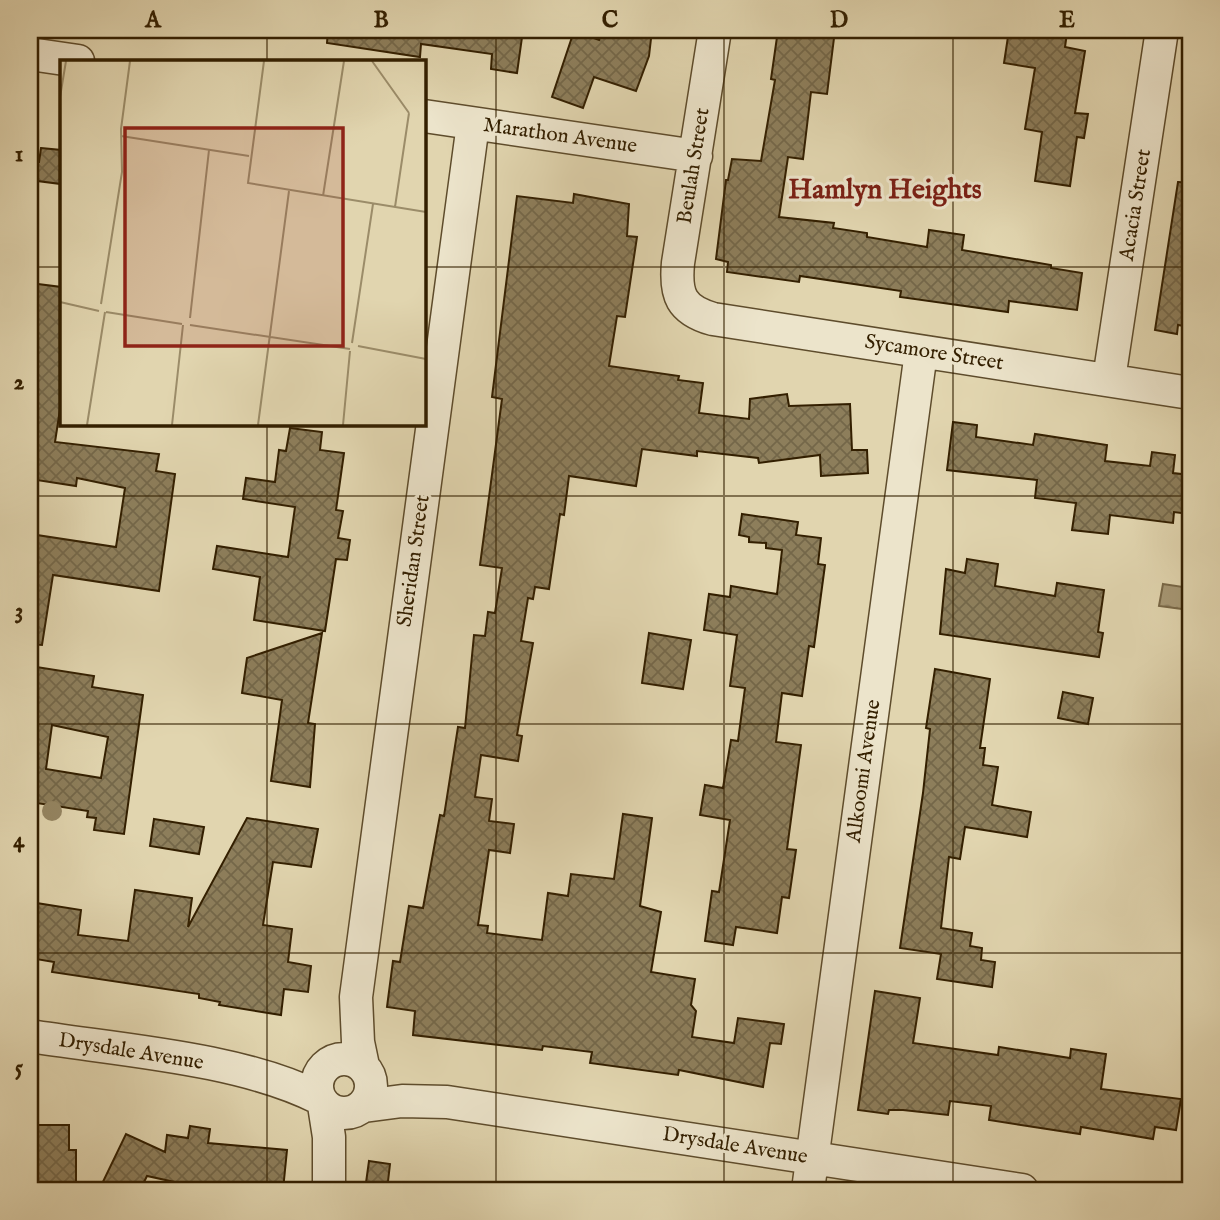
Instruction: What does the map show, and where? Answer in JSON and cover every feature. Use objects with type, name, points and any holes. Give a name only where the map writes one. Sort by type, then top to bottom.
[{"type":"street","name":"Beulah Street","points":[[681,303],[677,287],[678,263],[715,30]]},
{"type":"street","name":"Acacia Street","points":[[1109,379],[1162,30]]},
{"type":"street","points":[[30,54],[71,60]]},
{"type":"street","name":"Marathon Avenue","points":[[425,116],[696,156]]},
{"type":"street","name":"Sheridan Street","points":[[366,1070],[358,1042],[356,998],[473,124]]},
{"type":"street","name":"Sycamore Street","points":[[681,303],[693,313],[713,319],[1190,393]]},
{"type":"street","name":"Alkoomi Avenue","points":[[808,1190],[921,352]]},
{"type":"street","name":"Sheridan Street","points":[[328,1064],[356,998]]},
{"type":"street","name":"Drysdale Avenue","points":[[30,1036],[232,1068],[295,1086],[322,1102]]},
{"type":"street","points":[[348,1059],[366,1070],[372,1090],[360,1108],[330,1183],[322,1102],[317,1081],[328,1064],[348,1059]]},
{"type":"street","name":"Drysdale Avenue","points":[[232,1068],[298,1070],[328,1064]]},
{"type":"street","name":"Drysdale Avenue","points":[[366,1070],[447,1102]]},
{"type":"street","name":"Drysdale Avenue","points":[[360,1108],[402,1101],[447,1102],[1022,1190]]},
{"type":"street","points":[[322,1102],[339,1114],[360,1108]]},
{"type":"water","points":[[1163,584],[1190,588],[1190,610],[1159,606]]},
{"type":"building","points":[[328,30],[523,30],[517,73],[491,69],[492,54],[421,44],[420,57],[327,43]]},
{"type":"building","points":[[601,30],[652,30],[649,56],[636,91],[594,77],[583,108],[552,97],[574,31],[599,40]]},
{"type":"building","points":[[778,30],[835,30],[827,94],[811,92],[803,159],[788,157],[779,217],[834,223],[833,228],[867,233],[867,237],[927,247],[929,230],[964,235],[962,250],[1082,273],[1077,310],[1009,301],[1008,312],[900,297],[901,291],[800,276],[799,282],[727,272],[728,262],[716,259],[726,180],[732,159],[761,161],[775,80],[771,79]]},
{"type":"building","points":[[1009,30],[1067,33],[1065,47],[1085,51],[1075,113],[1088,114],[1084,138],[1077,137],[1070,186],[1035,181],[1042,132],[1025,129],[1035,68],[1004,63]]},
{"type":"building","points":[[41,148],[60,150],[60,184],[30,180],[30,162],[39,162]]},
{"type":"building","points":[[1178,182],[1190,183],[1190,327],[1178,325],[1177,334],[1155,330]]},
{"type":"building","points":[[574,194],[629,204],[627,236],[637,237],[625,317],[617,316],[609,366],[679,376],[678,380],[703,383],[699,413],[749,419],[750,399],[787,394],[789,406],[850,404],[852,450],[867,450],[868,473],[821,476],[820,455],[759,463],[758,458],[697,451],[697,456],[642,449],[636,486],[569,476],[564,515],[560,514],[549,589],[535,587],[533,599],[528,598],[521,641],[533,643],[517,735],[522,736],[518,761],[481,755],[475,797],[492,799],[489,821],[514,824],[510,853],[489,850],[478,925],[488,926],[487,933],[542,940],[548,893],[568,896],[571,874],[614,879],[623,814],[652,818],[640,906],[661,912],[651,972],[695,979],[691,1005],[696,1011],[692,1037],[734,1043],[738,1018],[784,1024],[781,1044],[770,1043],[763,1087],[679,1070],[678,1075],[590,1063],[592,1052],[543,1046],[542,1050],[413,1035],[415,1011],[387,1007],[393,961],[400,962],[409,906],[423,908],[440,815],[444,816],[458,727],[465,728],[474,635],[485,636],[488,612],[495,613],[502,568],[480,565],[502,399],[492,397],[517,196],[573,203]]},
{"type":"building","points":[[30,283],[60,287],[60,410],[55,442],[159,454],[156,471],[175,474],[159,591],[53,575],[42,645],[30,644],[30,534],[116,547],[125,488],[77,478],[76,486],[30,479]]},
{"type":"building","points":[[953,422],[977,425],[976,437],[1033,445],[1035,434],[1107,445],[1105,461],[1150,466],[1152,452],[1175,455],[1173,473],[1190,475],[1190,514],[1174,512],[1173,523],[1110,515],[1108,534],[1072,530],[1076,503],[1035,498],[1037,480],[947,470]]},
{"type":"building","points":[[290,428],[322,432],[320,450],[344,453],[336,510],[343,511],[338,538],[350,540],[347,560],[336,559],[325,631],[254,620],[260,577],[213,569],[217,546],[288,557],[295,507],[243,499],[246,478],[275,482],[279,450],[286,451]]},
{"type":"building","points":[[742,514],[798,522],[796,535],[821,538],[818,564],[825,565],[814,647],[809,646],[802,696],[782,693],[776,742],[801,745],[787,849],[796,850],[789,898],[782,897],[777,933],[736,927],[733,945],[705,941],[712,891],[719,892],[730,820],[700,815],[705,785],[723,788],[731,740],[738,741],[745,688],[730,686],[737,635],[704,630],[709,594],[730,597],[731,586],[777,594],[782,550],[766,548],[766,543],[749,542],[749,537],[739,535]]},
{"type":"building","points":[[967,559],[998,564],[995,586],[1055,596],[1057,583],[1104,590],[1098,632],[1103,633],[1099,657],[940,634],[946,569],[965,573]]},
{"type":"building","points":[[322,633],[308,723],[315,724],[310,787],[271,781],[282,700],[242,693],[247,658]]},
{"type":"building","points":[[649,633],[691,640],[683,689],[642,683]]},
{"type":"building","points":[[30,666],[94,676],[92,687],[143,695],[124,834],[94,830],[96,818],[87,817],[88,811],[30,802]],"holes":[[[52,725],[108,737],[101,778],[46,769]]]},
{"type":"building","points":[[935,669],[990,679],[980,748],[985,748],[983,765],[998,767],[992,805],[1031,812],[1027,837],[965,827],[960,859],[949,857],[941,928],[972,933],[970,946],[982,948],[981,960],[995,962],[992,987],[937,979],[941,954],[900,948],[923,793],[930,729],[926,728]]},
{"type":"building","points":[[1063,692],[1093,698],[1088,724],[1058,718]]},
{"type":"building","points":[[247,818],[318,829],[311,867],[273,862],[263,925],[292,929],[288,962],[311,966],[308,992],[284,989],[281,1015],[219,1005],[220,1002],[199,998],[199,994],[52,972],[54,962],[30,958],[30,902],[81,910],[78,935],[128,941],[135,890],[192,898],[188,927]]},
{"type":"building","points":[[154,819],[204,827],[199,854],[150,846]]},
{"type":"building","points":[[875,991],[920,998],[913,1043],[998,1055],[999,1047],[1070,1058],[1071,1049],[1106,1054],[1101,1089],[1181,1099],[1176,1130],[1155,1127],[1153,1139],[1081,1127],[1080,1134],[989,1120],[991,1106],[950,1101],[948,1115],[903,1110],[889,1110],[888,1114],[858,1110]]},
{"type":"building","points":[[31,1125],[69,1125],[69,1150],[76,1150],[76,1188],[30,1187]]},
{"type":"building","points":[[190,1126],[210,1129],[208,1143],[287,1150],[283,1190],[203,1184],[202,1188],[147,1176],[140,1190],[99,1190],[126,1134],[165,1152],[167,1135],[188,1138]]},
{"type":"building","points":[[369,1161],[390,1164],[387,1190],[365,1190]]},
{"type":"district","name":"Hamlyn Heights","points":[[885,190]]}]
